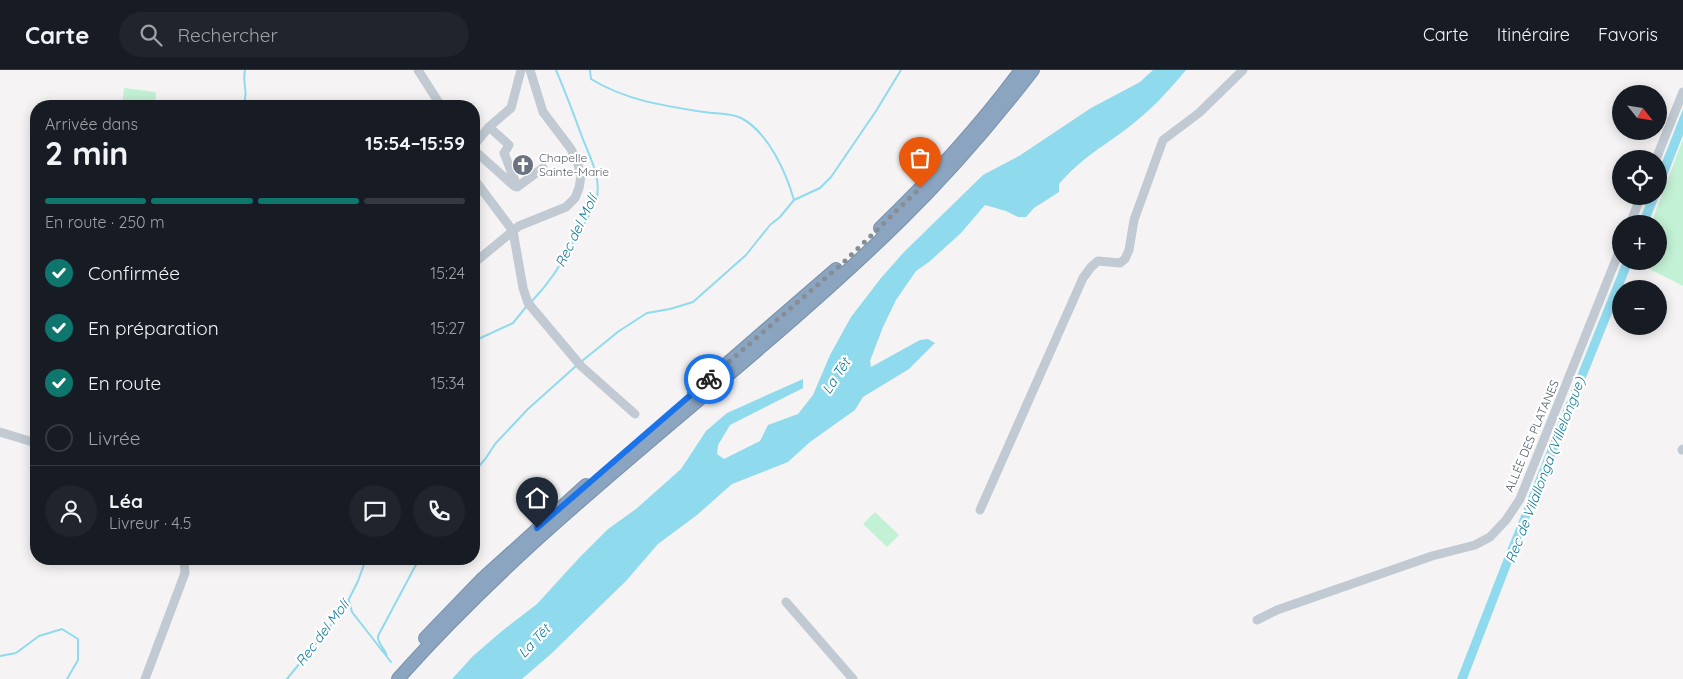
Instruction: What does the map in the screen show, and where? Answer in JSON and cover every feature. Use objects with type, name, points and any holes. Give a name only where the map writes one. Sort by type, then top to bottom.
[{"type":"highway","points":[[389,679],[448,614],[502,560],[844,262],[890,219],[949,156],[1021,70]]},
{"type":"highway","points":[[398,679],[485,588],[609,476],[794,318],[900,221],[946,174],[984,131],[1032,70]]},
{"type":"street","points":[[418,70],[437,100]]},
{"type":"street","points":[[480,138],[489,127],[511,108],[521,70]]},
{"type":"street","points":[[480,257],[513,231],[533,220],[566,207],[575,198],[580,188],[581,176],[578,164],[570,149],[543,112],[530,70]]},
{"type":"street","points":[[980,510],[1084,278],[1091,267],[1098,261],[1120,263],[1125,259],[1129,250],[1134,220],[1163,140],[1199,114],[1244,70]]},
{"type":"street","points":[[1660,150],[1683,92]]},
{"type":"street","points":[[489,127],[509,144],[504,153],[517,187]]},
{"type":"street","points":[[480,155],[517,187]]},
{"type":"street","points":[[517,187],[543,168]]},
{"type":"street","points":[[480,187],[513,231],[523,288],[529,304],[578,362],[635,414]]},
{"type":"street","name":"ALLÉE DES PLATANES","points":[[1258,620],[1277,610],[1432,556],[1475,545],[1490,537],[1506,520],[1520,499],[1612,269]]},
{"type":"street","points":[[0,432],[30,441]]},
{"type":"street","points":[[146,679],[185,573],[184,565]]},
{"type":"street","points":[[786,602],[852,679]]},
{"type":"green space","points":[[124,88],[156,92],[155,100],[123,100]]},
{"type":"green space","points":[[1683,139],[1683,286],[1652,270],[1667,270],[1667,215],[1654,215],[1658,205],[1667,205],[1667,182]]},
{"type":"green space","points":[[875,512],[899,535],[887,547],[863,524]]},
{"type":"water","name":"La Têt","points":[[1153,70],[1186,70],[1150,109],[1075,168],[1059,184],[1059,192],[1034,208],[1026,217],[1018,217],[1006,211],[985,205],[961,233],[929,262],[916,271],[896,300],[870,361],[871,367],[920,340],[928,339],[935,343],[909,369],[863,397],[855,410],[810,442],[788,462],[732,484],[697,515],[658,544],[626,581],[552,653],[522,679],[452,679],[473,656],[537,604],[608,529],[636,509],[681,469],[706,431],[727,413],[803,379],[803,388],[730,425],[718,445],[717,454],[724,459],[760,441],[768,425],[798,414],[813,395],[830,355],[851,317],[881,278],[904,252],[983,175],[1019,156],[1091,108],[1140,82]]},
{"type":"water","points":[[1683,109],[1683,135],[1667,176],[1667,150]]},
{"type":"water","points":[[1645,205],[1655,205],[1652,215],[1642,215]]},
{"type":"water","points":[[1619,270],[1629,270],[1625,280],[1615,280]]},
{"type":"water","name":"Rec de Vilallonga (Villelongue)","points":[[1612,288],[1612,313],[1467,679],[1457,679]]},
{"type":"waterway","points":[[244,100],[245,70]]},
{"type":"waterway","name":"Rec del Molí","points":[[532,301],[564,258],[591,211],[598,192],[594,166],[556,70]]},
{"type":"waterway","points":[[590,70],[591,79],[631,97],[674,107],[737,116],[751,124],[775,154],[794,200]]},
{"type":"waterway","points":[[582,361],[619,331],[647,313],[693,302],[746,255],[770,225],[780,217],[794,200],[820,188],[831,177],[876,111],[901,70]]},
{"type":"waterway","name":"Rec del Molí","points":[[480,338],[513,323],[526,307]]},
{"type":"waterway","points":[[480,465],[495,444],[528,409],[576,366]]},
{"type":"waterway","name":"Rec del Molí","points":[[287,679],[344,609],[364,565]]},
{"type":"waterway","points":[[387,657],[378,636],[416,565]]},
{"type":"waterway","points":[[349,601],[352,612],[391,662]]},
{"type":"waterway","points":[[0,656],[16,653],[39,636],[62,629],[78,639],[78,660],[67,679]]},
{"type":"way so far","points":[[709,379],[844,262],[920,188]]},
{"type":"place","name":"Chapelle Sainte-Marie","points":[[523,165]]},
{"type":"route","points":[[537,528],[709,379]]}]
